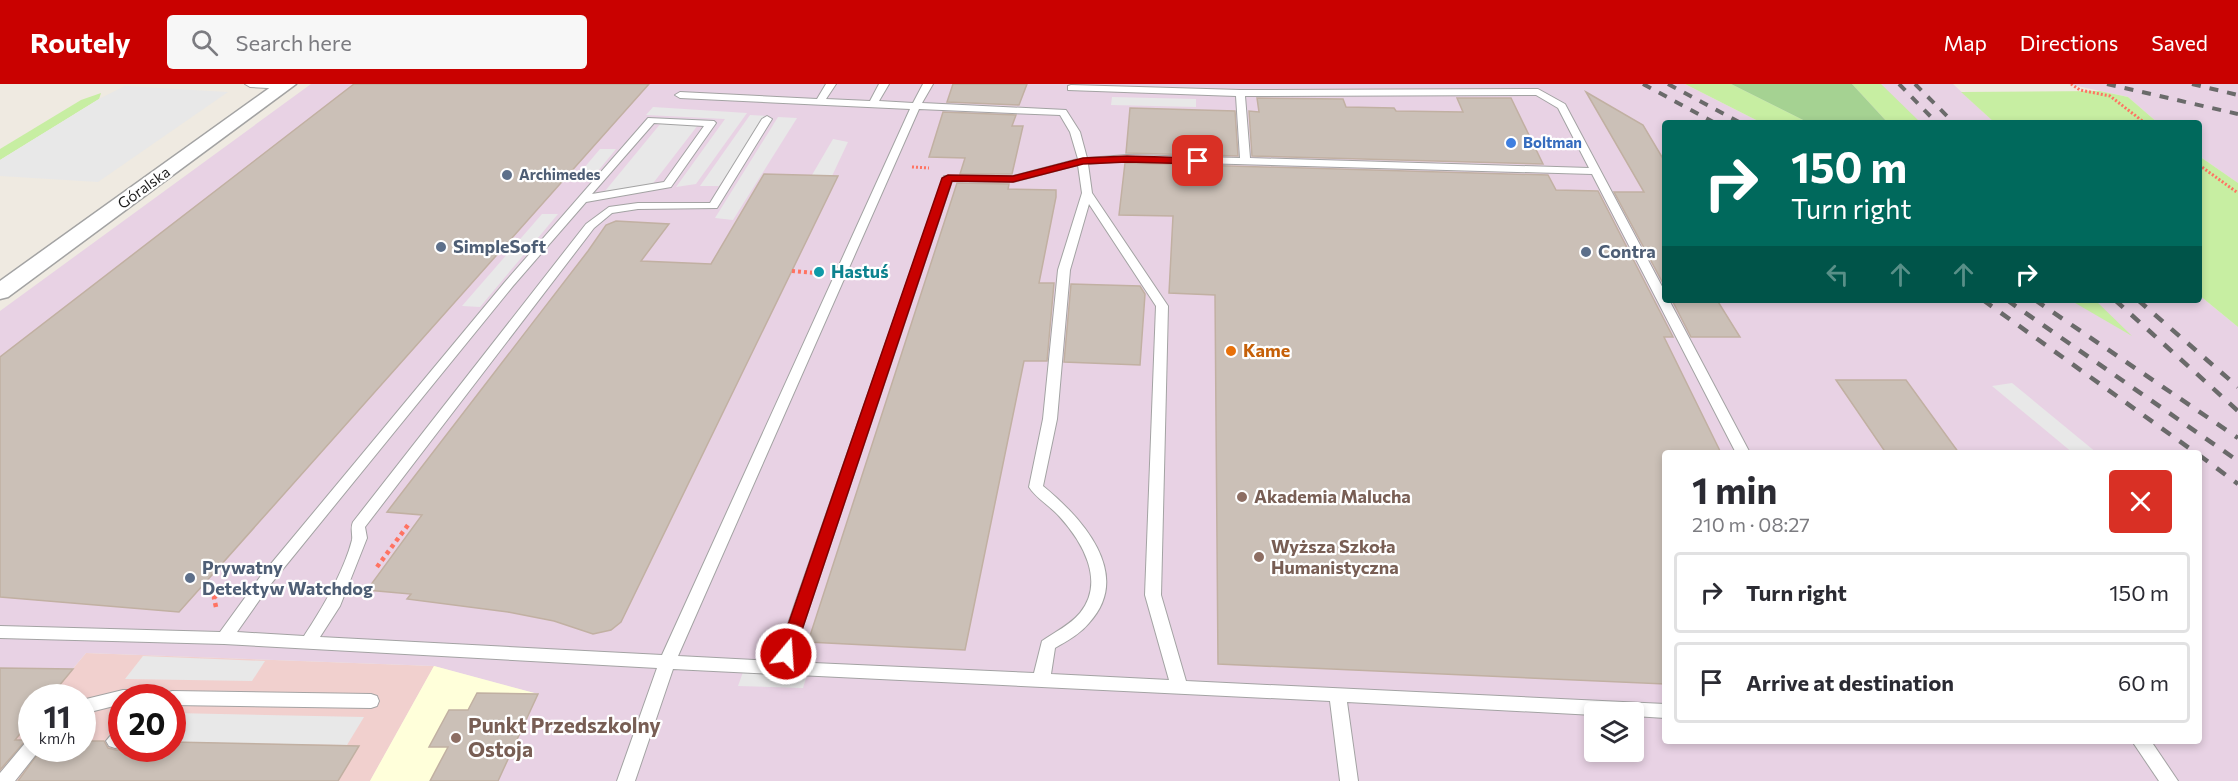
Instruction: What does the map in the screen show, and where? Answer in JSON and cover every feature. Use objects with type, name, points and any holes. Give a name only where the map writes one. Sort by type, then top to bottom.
[{"type":"street","name":"Góralska","points":[[0,292],[286,85]]},
{"type":"lane","points":[[250,84],[286,85]]},
{"type":"lane","points":[[688,84],[680,95],[916,106],[1068,97],[1240,93],[1538,93],[1562,106],[1662,299]]},
{"type":"lane","points":[[820,101],[831,84]]},
{"type":"lane","points":[[874,104],[885,84]]},
{"type":"lane","points":[[626,781],[667,662],[916,106],[928,84]]},
{"type":"lane","points":[[1240,93],[1245,162]]},
{"type":"lane","points":[[1041,681],[1048,645],[1087,617],[1097,601],[1101,573],[1076,525],[1060,507],[1036,487],[1050,419],[1064,270],[1087,193],[1083,161],[1068,97]]},
{"type":"lane","points":[[308,643],[332,606],[360,538],[358,526],[590,226],[609,210],[628,207],[713,206],[767,119]]},
{"type":"lane","points":[[224,638],[265,581],[472,329],[651,120],[711,123],[667,185],[584,199]]},
{"type":"lane","points":[[781,668],[948,178],[1013,179],[1083,161],[1127,159],[1595,171]]},
{"type":"lane","points":[[1087,193],[1162,306],[1153,595],[1180,688]]},
{"type":"lane","points":[[1664,303],[1741,450]]},
{"type":"lane","points":[[0,632],[224,638],[1662,711]]},
{"type":"lane","points":[[1338,696],[1349,781]]},
{"type":"lane","points":[[186,698],[372,701]]},
{"type":"lane","points":[[2143,744],[2169,781]]},
{"type":"lane","points":[[4,781],[20,762]]},
{"type":"path","points":[[2072,84],[2080,90],[2110,96],[2141,120]]},
{"type":"path","points":[[2202,167],[2238,194]]},
{"type":"path","points":[[792,271],[807,271],[824,276]]},
{"type":"shaded area","points":[[311,84],[1685,84],[1756,120],[1662,120],[1662,303],[2202,303],[2202,297],[2238,327],[2238,781],[498,781],[538,694],[434,666],[86,653],[60,684],[18,684],[18,724],[0,757],[0,311]]},
{"type":"shaded area","points":[[1832,84],[1953,84],[1992,120],[1860,120]]},
{"type":"shaded area","points":[[2068,84],[2238,84],[2238,183],[2202,158],[2202,120],[2155,120],[2128,97]]},
{"type":"shaded area","points":[[125,86],[228,92],[98,182],[0,176],[0,160],[99,99]]},
{"type":"shaded area","points":[[1112,97],[1196,99],[1196,107],[1111,105]]},
{"type":"shaded area","points":[[653,107],[747,113],[696,184],[676,187],[725,119],[646,115]]},
{"type":"shaded area","points":[[750,115],[768,116],[719,186],[700,186]]},
{"type":"shaded area","points":[[778,117],[797,118],[733,220],[715,218]]},
{"type":"shaded area","points":[[661,123],[698,125],[651,186],[605,191]]},
{"type":"shaded area","points":[[833,139],[848,142],[832,176],[812,175]]},
{"type":"shaded area","points":[[600,149],[616,149],[594,176],[578,175]]},
{"type":"shaded area","points":[[542,214],[558,214],[480,307],[462,306]]},
{"type":"shaded area","points":[[2012,383],[2093,450],[2069,450],[1992,386]]},
{"type":"shaded area","points":[[86,653],[434,666],[370,781],[0,781],[0,757],[18,735],[18,762],[96,762],[96,684],[60,684]]},
{"type":"shaded area","points":[[143,656],[265,661],[252,681],[125,679]]},
{"type":"shaded area","name":"Punkt Przedszkolny Ostoja","points":[[434,666],[538,694],[498,781],[370,781]]},
{"type":"shaded area","points":[[743,672],[807,675],[803,688],[738,686]]},
{"type":"shaded area","points":[[186,713],[364,717],[347,745],[186,742]]},
{"type":"green space","points":[[1685,84],[1731,84],[1803,120],[1756,120]]},
{"type":"green space","points":[[1731,84],[1852,84],[1885,120],[1803,120]]},
{"type":"green space","points":[[1852,84],[1881,84],[1918,120],[1885,120]]},
{"type":"green space","points":[[2100,91],[2128,97],[2155,120],[1992,120],[1961,92]]},
{"type":"green space","points":[[101,93],[99,99],[0,160],[0,149],[81,100]]},
{"type":"green space","points":[[2202,158],[2238,183],[2238,327],[2202,297]]},
{"type":"green space","points":[[2075,303],[2098,303],[2132,336]]},
{"type":"building","points":[[354,84],[649,84],[179,612],[0,597],[0,357]]},
{"type":"building","points":[[953,84],[1027,84],[1019,105],[947,102]]},
{"type":"building","points":[[1586,92],[1643,125],[1662,157],[1662,281],[1614,192],[1644,192]]},
{"type":"building","points":[[1257,98],[1343,99],[1346,107],[1394,108],[1396,111],[1463,112],[1457,98],[1511,98],[1543,164],[1252,156],[1249,111],[1259,112]]},
{"type":"building","points":[[1130,108],[1235,111],[1238,156],[1126,153]]},
{"type":"building","points":[[943,112],[1016,115],[1012,126],[1023,126],[1012,174],[960,174],[965,158],[929,157]]},
{"type":"building","points":[[1125,163],[1548,175],[1556,190],[1598,191],[1673,337],[1664,337],[1720,450],[1662,450],[1662,684],[1218,664],[1215,295],[1169,293],[1173,216],[1119,215]]},
{"type":"building","points":[[764,174],[838,176],[621,622],[611,630],[593,634],[554,621],[508,612],[407,599],[411,594],[367,590],[422,515],[387,512],[606,225],[616,221],[669,224],[641,261],[711,264]]},
{"type":"building","points":[[957,183],[1009,184],[1008,189],[1056,190],[1039,283],[1054,283],[1047,361],[1024,361],[965,650],[808,642]]},
{"type":"building","points":[[1071,284],[1140,286],[1145,294],[1140,365],[1064,362]]},
{"type":"building","points":[[1674,303],[1719,303],[1740,337],[1691,337]]},
{"type":"building","points":[[1836,380],[1906,380],[1957,450],[1884,450]]},
{"type":"building","points":[[0,668],[73,669],[61,684],[18,684],[18,736],[15,740],[18,740],[18,749],[0,770]]},
{"type":"building","points":[[477,693],[538,694],[498,781],[430,781],[448,747],[429,747],[449,710],[468,710]]},
{"type":"building","points":[[96,741],[104,741],[108,748],[108,762],[186,762],[186,742],[359,746],[338,781],[18,781],[32,762],[96,762]]},
{"type":"railway","points":[[1643,84],[1709,120]]},
{"type":"railway","points":[[1668,84],[1735,120]]},
{"type":"railway","points":[[1899,84],[1934,120]]},
{"type":"railway","points":[[1915,84],[1951,120]]},
{"type":"railway","points":[[2107,84],[2238,114]]},
{"type":"railway","points":[[2192,84],[2238,95]]},
{"type":"railway","points":[[1987,303],[2192,450]]},
{"type":"railway","points":[[2011,303],[2238,461]]},
{"type":"railway","points":[[2039,303],[2238,438]]},
{"type":"railway","points":[[2118,303],[2238,411]]},
{"type":"railway","points":[[2141,303],[2238,387]]},
{"type":"railway","points":[[2202,457],[2238,484]]},
{"type":"place","name":"Boltman","points":[[1511,143]]},
{"type":"place","name":"Archimedes","points":[[507,175]]},
{"type":"place","name":"SimpleSoft","points":[[441,247]]},
{"type":"place","name":"Contra","points":[[1586,252]]},
{"type":"place","name":"Hastuś","points":[[819,272]]},
{"type":"place","name":"Kame","points":[[1231,351]]},
{"type":"place","name":"Akademia Malucha","points":[[1242,497]]},
{"type":"place","name":"Wyższa Szkoła Humanistyczna","points":[[1259,557]]},
{"type":"place","name":"Prywatny Detektyw Watchdog","points":[[190,578]]},
{"type":"place","name":"Punkt Przedszkolny Ostoja","points":[[456,738]]},
{"type":"route","points":[[786,654],[948,178],[1013,179],[1083,161],[1127,159],[1198,161]]}]
